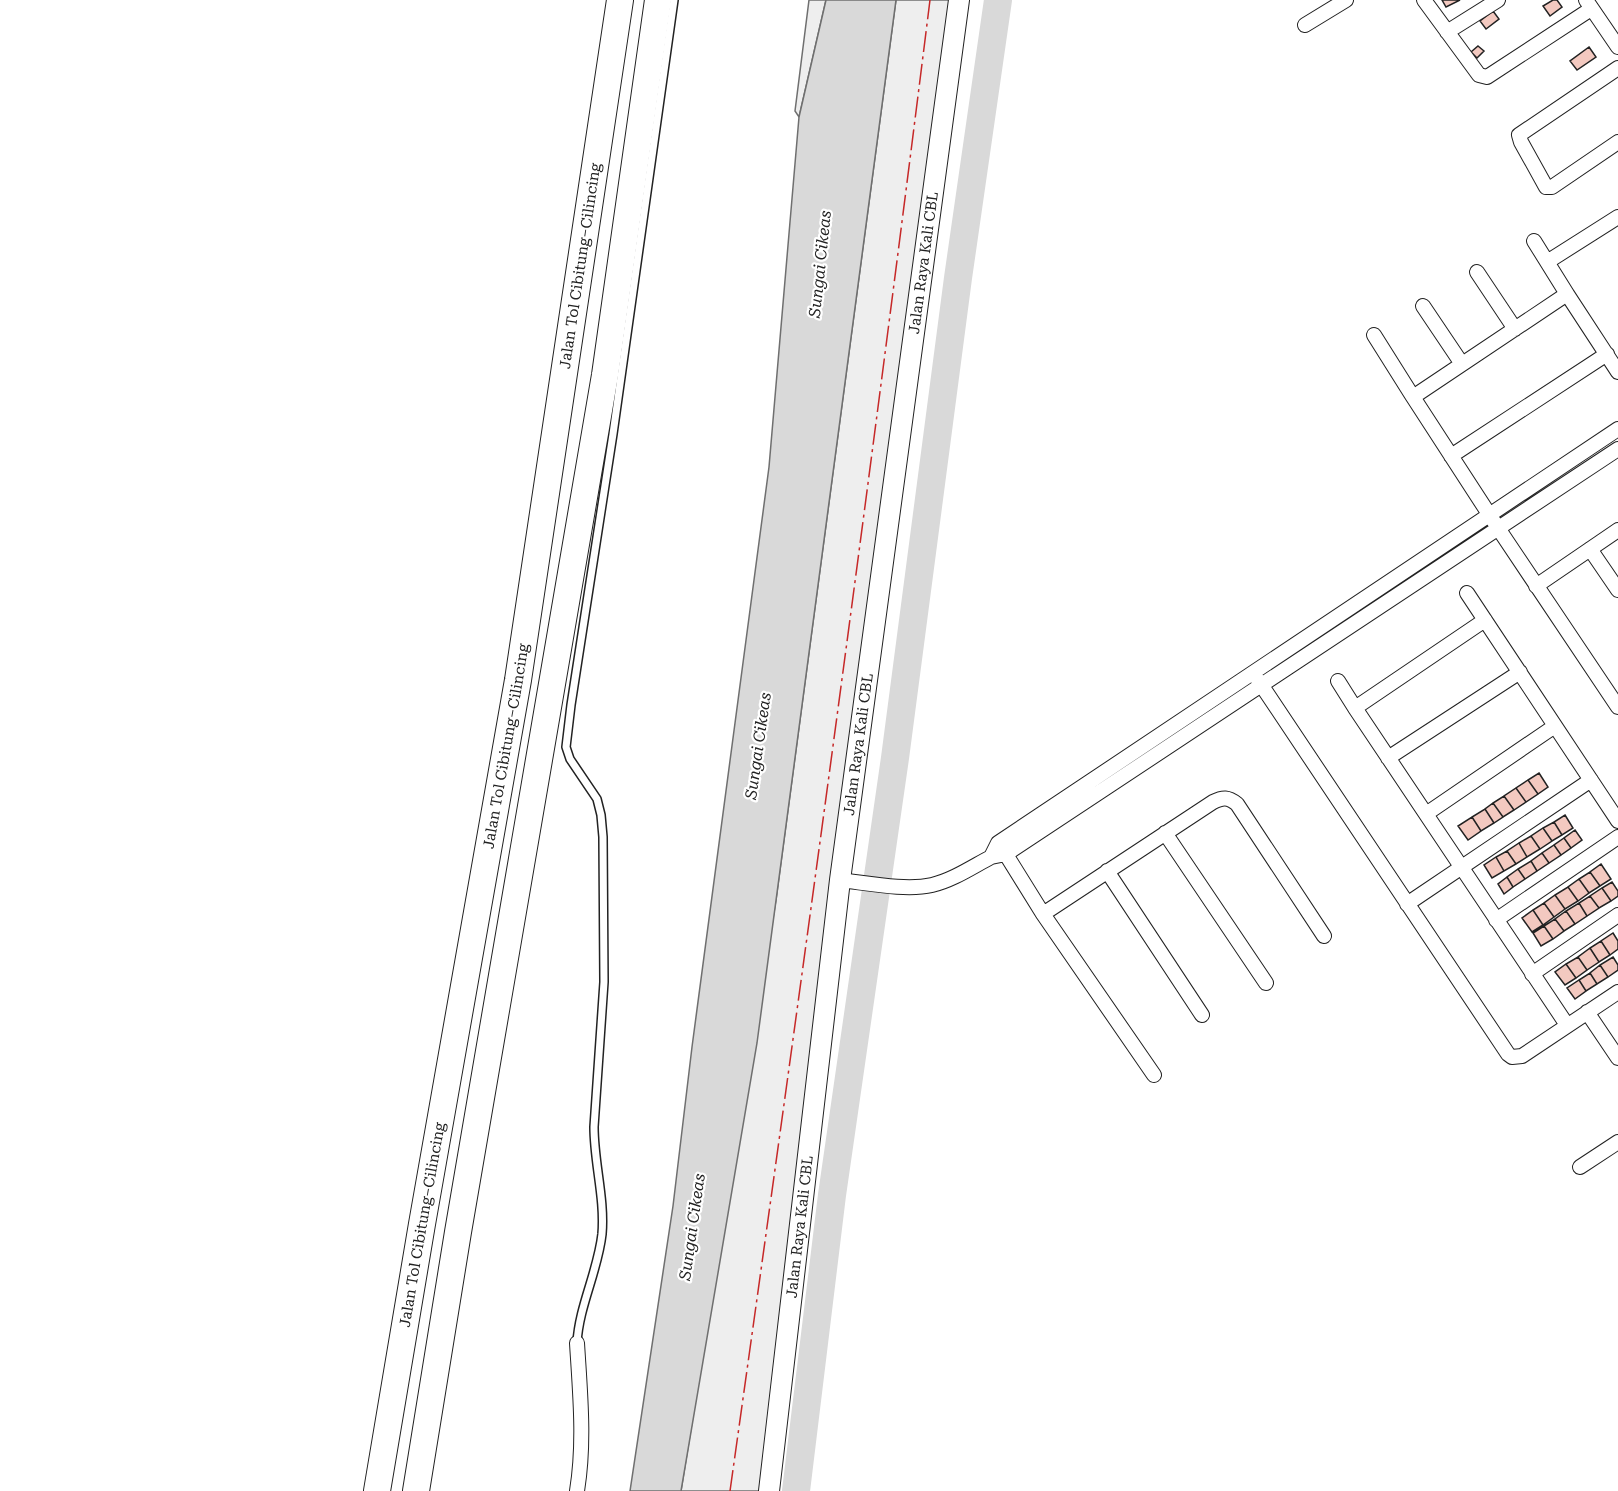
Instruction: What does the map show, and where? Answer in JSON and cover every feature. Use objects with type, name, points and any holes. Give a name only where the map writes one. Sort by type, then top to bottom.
[{"type":"highway","name":"Jalan Tol Cibitung–Cilincing","points":[[377,1491],[518,680],[620,0]]},
{"type":"highway","points":[[416,1491],[603,386],[658,0]]},
{"type":"main road","name":"Jalan Raya Kali CBL","points":[[769,1491],[840,880],[959,0]]},
{"type":"street","points":[[1305,25],[1325,5],[1346,0]]},
{"type":"street","points":[[1424,0],[1479,75],[1487,77],[1588,4],[1618,47]]},
{"type":"street","points":[[1447,32],[1498,0]]},
{"type":"street","points":[[1618,68],[1520,135],[1521,142],[1546,187],[1552,187],[1618,142]]},
{"type":"street","points":[[1547,262],[1618,217]]},
{"type":"street","points":[[1534,241],[1618,372]]},
{"type":"street","points":[[1477,272],[1515,329]]},
{"type":"street","points":[[1413,397],[1567,294]]},
{"type":"street","points":[[1423,306],[1462,364]]},
{"type":"street","points":[[1374,335],[1489,515],[1618,707]]},
{"type":"street","points":[[1451,456],[1607,354]]},
{"type":"street","points":[[840,880],[901,887],[932,885],[956,876],[991,856],[1253,673],[1618,429]]},
{"type":"street","points":[[1002,848],[1262,685],[1618,449]]},
{"type":"street","points":[[1536,585],[1618,530]]},
{"type":"street","points":[[1590,549],[1618,590]]},
{"type":"street","points":[[1467,593],[1618,821]]},
{"type":"street","points":[[1355,708],[1485,620]]},
{"type":"street","points":[[1388,758],[1520,672]]},
{"type":"street","points":[[1253,673],[1508,1054],[1512,1057],[1522,1056],[1618,992]]},
{"type":"street","points":[[1338,681],[1567,1025]]},
{"type":"street","points":[[1426,814],[1555,726]]},
{"type":"street","points":[[1407,904],[1591,780]]},
{"type":"street","points":[[1042,914],[1213,802],[1226,798],[1232,799],[1237,804],[1324,936]]},
{"type":"street","points":[[1165,833],[1266,983]]},
{"type":"street","points":[[1496,920],[1618,837]]},
{"type":"street","points":[[1002,848],[1042,914],[1154,1075]]},
{"type":"street","points":[[1107,871],[1202,1015]]},
{"type":"street","points":[[1532,974],[1618,915]]},
{"type":"street","points":[[1587,1012],[1618,1058]]},
{"type":"street","points":[[1580,1167],[1618,1142]]},
{"type":"street","points":[[577,1343],[582,1418],[580,1475],[577,1491]]},
{"type":"lane","points":[[577,1343],[578,1328],[592,1282],[602,1233],[602,1198],[595,1157],[594,1127],[604,982],[603,837],[597,799],[570,759],[566,747],[674,0]]},
{"type":"shaded area","points":[[809,0],[826,0],[799,117],[795,111]]},
{"type":"shaded area","points":[[896,0],[959,0],[767,1491],[681,1491],[776,900]]},
{"type":"water","name":"Sungai Cikeas","points":[[826,0],[896,0],[757,1043],[681,1491],[630,1491],[673,1206],[769,467],[799,117]]},
{"type":"building","points":[[1442,0],[1460,0],[1446,7]]},
{"type":"building","points":[[1557,0],[1562,7],[1550,16],[1543,6]]},
{"type":"building","points":[[1493,11],[1499,19],[1486,29],[1480,21]]},
{"type":"building","points":[[1478,46],[1484,51],[1477,58],[1471,52]]},
{"type":"building","points":[[1589,47],[1596,57],[1577,70],[1570,61]]},
{"type":"building","points":[[1539,773],[1548,787],[1538,794],[1528,780]]},
{"type":"building","points":[[1528,780],[1538,794],[1526,802],[1516,788]]},
{"type":"building","points":[[1516,788],[1526,802],[1514,810],[1504,796]]},
{"type":"building","points":[[1504,796],[1514,810],[1503,817],[1493,803]]},
{"type":"building","points":[[1493,803],[1503,817],[1494,823],[1485,809]]},
{"type":"building","points":[[1485,809],[1494,823],[1481,831],[1472,817]]},
{"type":"building","points":[[1565,815],[1573,828],[1562,835],[1554,822]]},
{"type":"building","points":[[1472,817],[1481,831],[1468,840],[1458,826]]},
{"type":"building","points":[[1554,822],[1562,835],[1552,841],[1543,828]]},
{"type":"building","points":[[1543,828],[1552,841],[1540,849],[1531,836]]},
{"type":"building","points":[[1575,830],[1582,840],[1571,848],[1564,838]]},
{"type":"building","points":[[1531,836],[1540,849],[1527,857],[1519,843]]},
{"type":"building","points":[[1564,838],[1571,848],[1561,855],[1554,845]]},
{"type":"building","points":[[1519,843],[1527,857],[1516,864],[1507,851]]},
{"type":"building","points":[[1554,845],[1561,855],[1549,863],[1542,853]]},
{"type":"building","points":[[1507,851],[1516,864],[1504,871],[1496,857]]},
{"type":"building","points":[[1542,853],[1549,863],[1537,871],[1531,861]]},
{"type":"building","points":[[1496,857],[1504,871],[1492,878],[1484,865]]},
{"type":"building","points":[[1531,861],[1537,871],[1525,879],[1518,869]]},
{"type":"building","points":[[1601,864],[1611,879],[1600,886],[1590,872]]},
{"type":"building","points":[[1518,869],[1525,879],[1513,887],[1507,877]]},
{"type":"building","points":[[1590,872],[1600,886],[1589,893],[1579,879]]},
{"type":"building","points":[[1507,877],[1513,887],[1504,894],[1498,884]]},
{"type":"building","points":[[1579,879],[1589,893],[1578,901],[1568,887]]},
{"type":"building","points":[[1612,882],[1618,891],[1618,896],[1611,901],[1602,888]]},
{"type":"building","points":[[1568,887],[1578,901],[1565,909],[1555,895]]},
{"type":"building","points":[[1602,888],[1611,901],[1599,908],[1590,896]]},
{"type":"building","points":[[1555,895],[1565,909],[1554,917],[1544,903]]},
{"type":"building","points":[[1590,896],[1599,908],[1587,916],[1579,903]]},
{"type":"building","points":[[1544,903],[1554,917],[1543,925],[1533,910]]},
{"type":"building","points":[[1579,903],[1587,916],[1575,924],[1566,911]]},
{"type":"building","points":[[1533,910],[1543,925],[1532,932],[1522,918]]},
{"type":"building","points":[[1566,911],[1575,924],[1564,931],[1555,919]]},
{"type":"building","points":[[1555,919],[1564,931],[1553,939],[1544,926]]},
{"type":"building","points":[[1544,926],[1553,939],[1541,946],[1533,933]]},
{"type":"building","points":[[1613,933],[1618,941],[1618,949],[1610,955],[1601,941]]},
{"type":"building","points":[[1601,941],[1610,955],[1599,962],[1590,948]]},
{"type":"building","points":[[1590,948],[1599,962],[1587,970],[1578,957]]},
{"type":"building","points":[[1578,957],[1587,970],[1576,978],[1566,964]]},
{"type":"building","points":[[1613,957],[1618,970],[1608,977],[1600,965]]},
{"type":"building","points":[[1566,964],[1576,978],[1565,985],[1555,972]]},
{"type":"building","points":[[1600,965],[1608,977],[1597,984],[1590,973]]},
{"type":"building","points":[[1590,973],[1597,984],[1586,991],[1579,980]]},
{"type":"building","points":[[1579,980],[1586,991],[1575,999],[1567,988]]},
{"type":"waterway","points":[[796,1491],[832,1195],[895,758],[958,278],[998,0]]},
{"type":"power","points":[[730,1491],[833,746],[930,0]]}]
